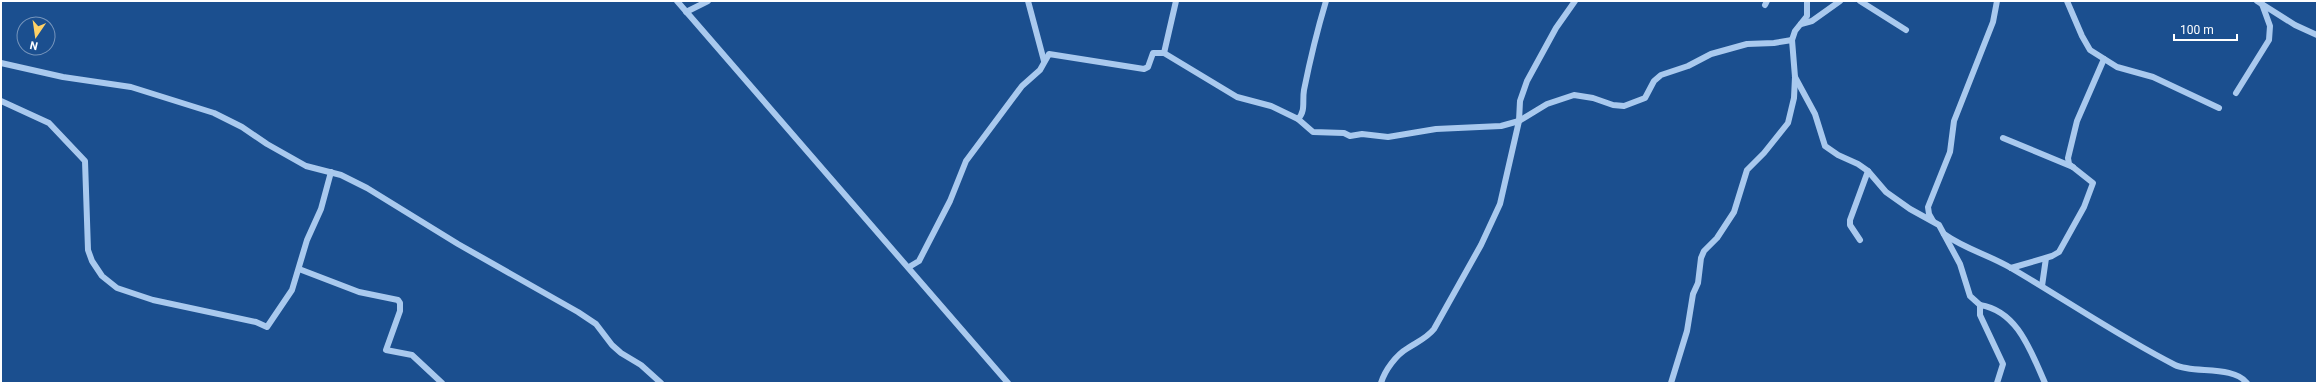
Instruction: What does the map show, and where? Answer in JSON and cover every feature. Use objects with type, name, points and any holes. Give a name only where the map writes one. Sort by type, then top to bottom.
[{"type":"street","points":[[677,1],[1008,383]]},
{"type":"street","points":[[686,12],[708,1]]},
{"type":"street","points":[[1028,1],[1044,61]]},
{"type":"street","points":[[1164,53],[1176,1]]},
{"type":"street","points":[[1298,119],[1303,113],[1304,93],[1312,47],[1326,1]]},
{"type":"street","points":[[1381,383],[1388,368],[1401,353],[1429,335],[1434,329],[1481,245],[1500,204],[1519,121],[1520,101],[1527,81],[1556,28],[1575,1]]},
{"type":"street","points":[[1671,383],[1687,332],[1701,258],[1704,251],[1717,238],[1734,212],[1747,170],[1769,148],[1788,123],[1794,98],[1795,77],[1792,40],[1808,14],[1807,1]]},
{"type":"street","points":[[1801,24],[1812,21],[1840,1]]},
{"type":"street","points":[[1860,1],[1906,30]]},
{"type":"street","points":[[1934,222],[1929,214],[1928,207],[1950,152],[1954,121],[1993,22],[1998,1]]},
{"type":"street","points":[[2067,1],[2090,50],[2118,66],[2153,77],[2219,108]]},
{"type":"street","points":[[2259,2],[2305,30],[2317,35]]},
{"type":"street","points":[[2236,93],[2269,40],[2270,26],[2259,2]]},
{"type":"street","points":[[909,267],[919,261],[950,201],[966,161],[1022,86],[1040,70],[1049,54],[1144,69],[1148,67],[1153,53],[1164,53],[1237,97],[1267,104],[1298,119],[1313,132],[1344,133],[1350,136],[1362,134],[1382,138],[1436,129],[1502,126],[1519,121],[1547,104],[1574,95],[1600,99],[1613,105],[1628,106],[1645,98],[1654,81],[1661,76],[1688,66],[1711,54],[1747,44],[1774,43],[1792,40]]},
{"type":"street","points":[[2011,268],[2046,258],[2060,252],[2090,195],[2094,183],[2069,164],[2068,158],[2077,121],[2104,59]]},
{"type":"street","points":[[1,63],[64,77],[131,87],[210,112],[242,126],[294,161],[306,166],[330,172],[368,188],[445,236],[578,312],[596,324],[617,349],[641,365],[661,383]]},
{"type":"street","points":[[1795,77],[1815,114],[1825,146],[1831,151],[1858,164],[1868,172],[1886,192],[1910,209],[1939,225],[1960,264],[1970,296],[1980,305],[1993,307],[2006,315],[2022,335],[2045,383]]},
{"type":"street","points":[[1,101],[49,123],[85,161],[88,250],[99,273],[117,288],[153,300],[256,322],[267,327],[292,290],[307,240],[321,209],[330,172]]},
{"type":"street","points":[[2003,138],[2074,168]]},
{"type":"street","points":[[1860,240],[1850,225],[1850,220],[1868,172]]},
{"type":"street","points":[[1944,234],[1964,247],[2011,268],[2042,286],[2108,329],[2176,365],[2226,373],[2241,378],[2247,383]]},
{"type":"street","points":[[2042,286],[2046,258]]},
{"type":"street","points":[[299,269],[359,292],[398,300],[400,303],[400,311],[386,350],[412,355],[442,383]]},
{"type":"street","points":[[1980,305],[1980,315],[2003,364],[1997,383]]}]
